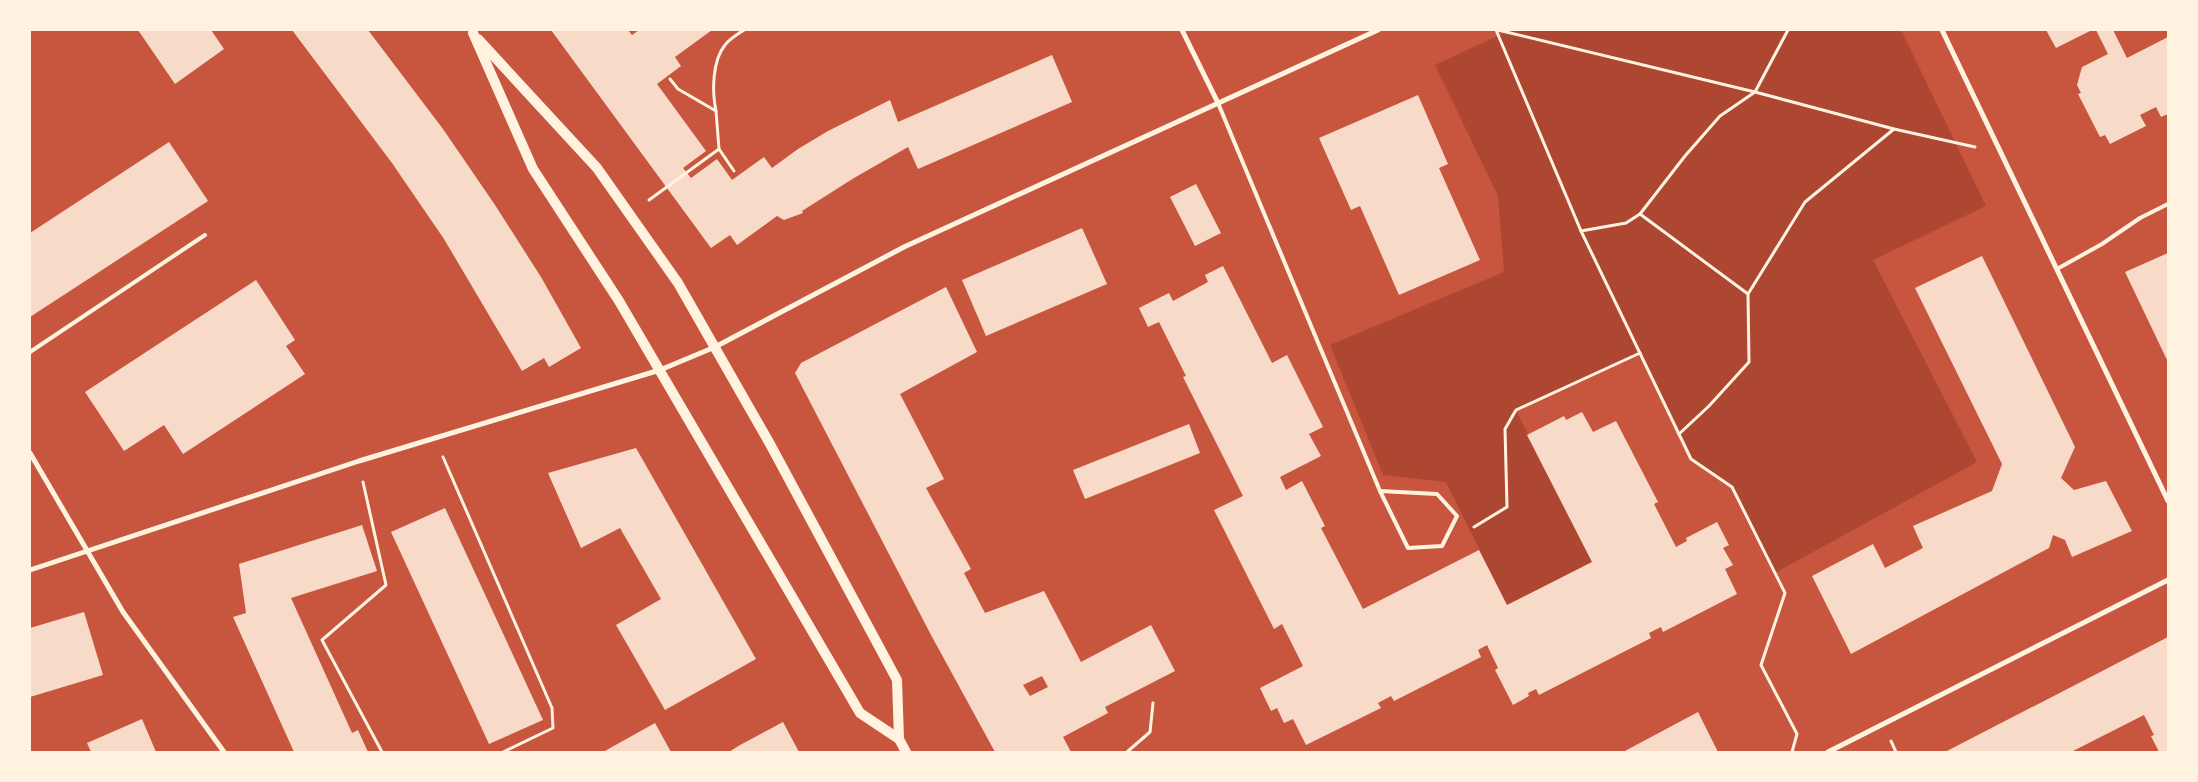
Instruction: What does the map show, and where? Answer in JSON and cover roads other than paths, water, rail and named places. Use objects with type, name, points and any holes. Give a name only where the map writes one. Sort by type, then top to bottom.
[{"type":"main road","points":[[472,31],[598,168],[678,283],[770,444],[897,680],[899,739],[906,752]]},
{"type":"main road","points":[[472,31],[533,169],[610,287],[660,370],[860,712],[899,739]]},
{"type":"street","points":[[1182,30],[1218,103]]},
{"type":"street","points":[[30,570],[359,461],[660,370],[715,347],[904,248],[1378,30]]},
{"type":"street","points":[[1942,30],[2168,501]]},
{"type":"street","points":[[30,453],[123,612],[224,752]]},
{"type":"street","points":[[1828,752],[2168,580]]},
{"type":"lane","points":[[1218,103],[1380,491],[1408,548],[1442,546],[1457,516],[1437,494],[1380,491]]},
{"type":"lane","points":[[2057,269],[2102,244],[2140,218],[2168,204]]},
{"type":"lane","points":[[30,352],[205,236]]}]
